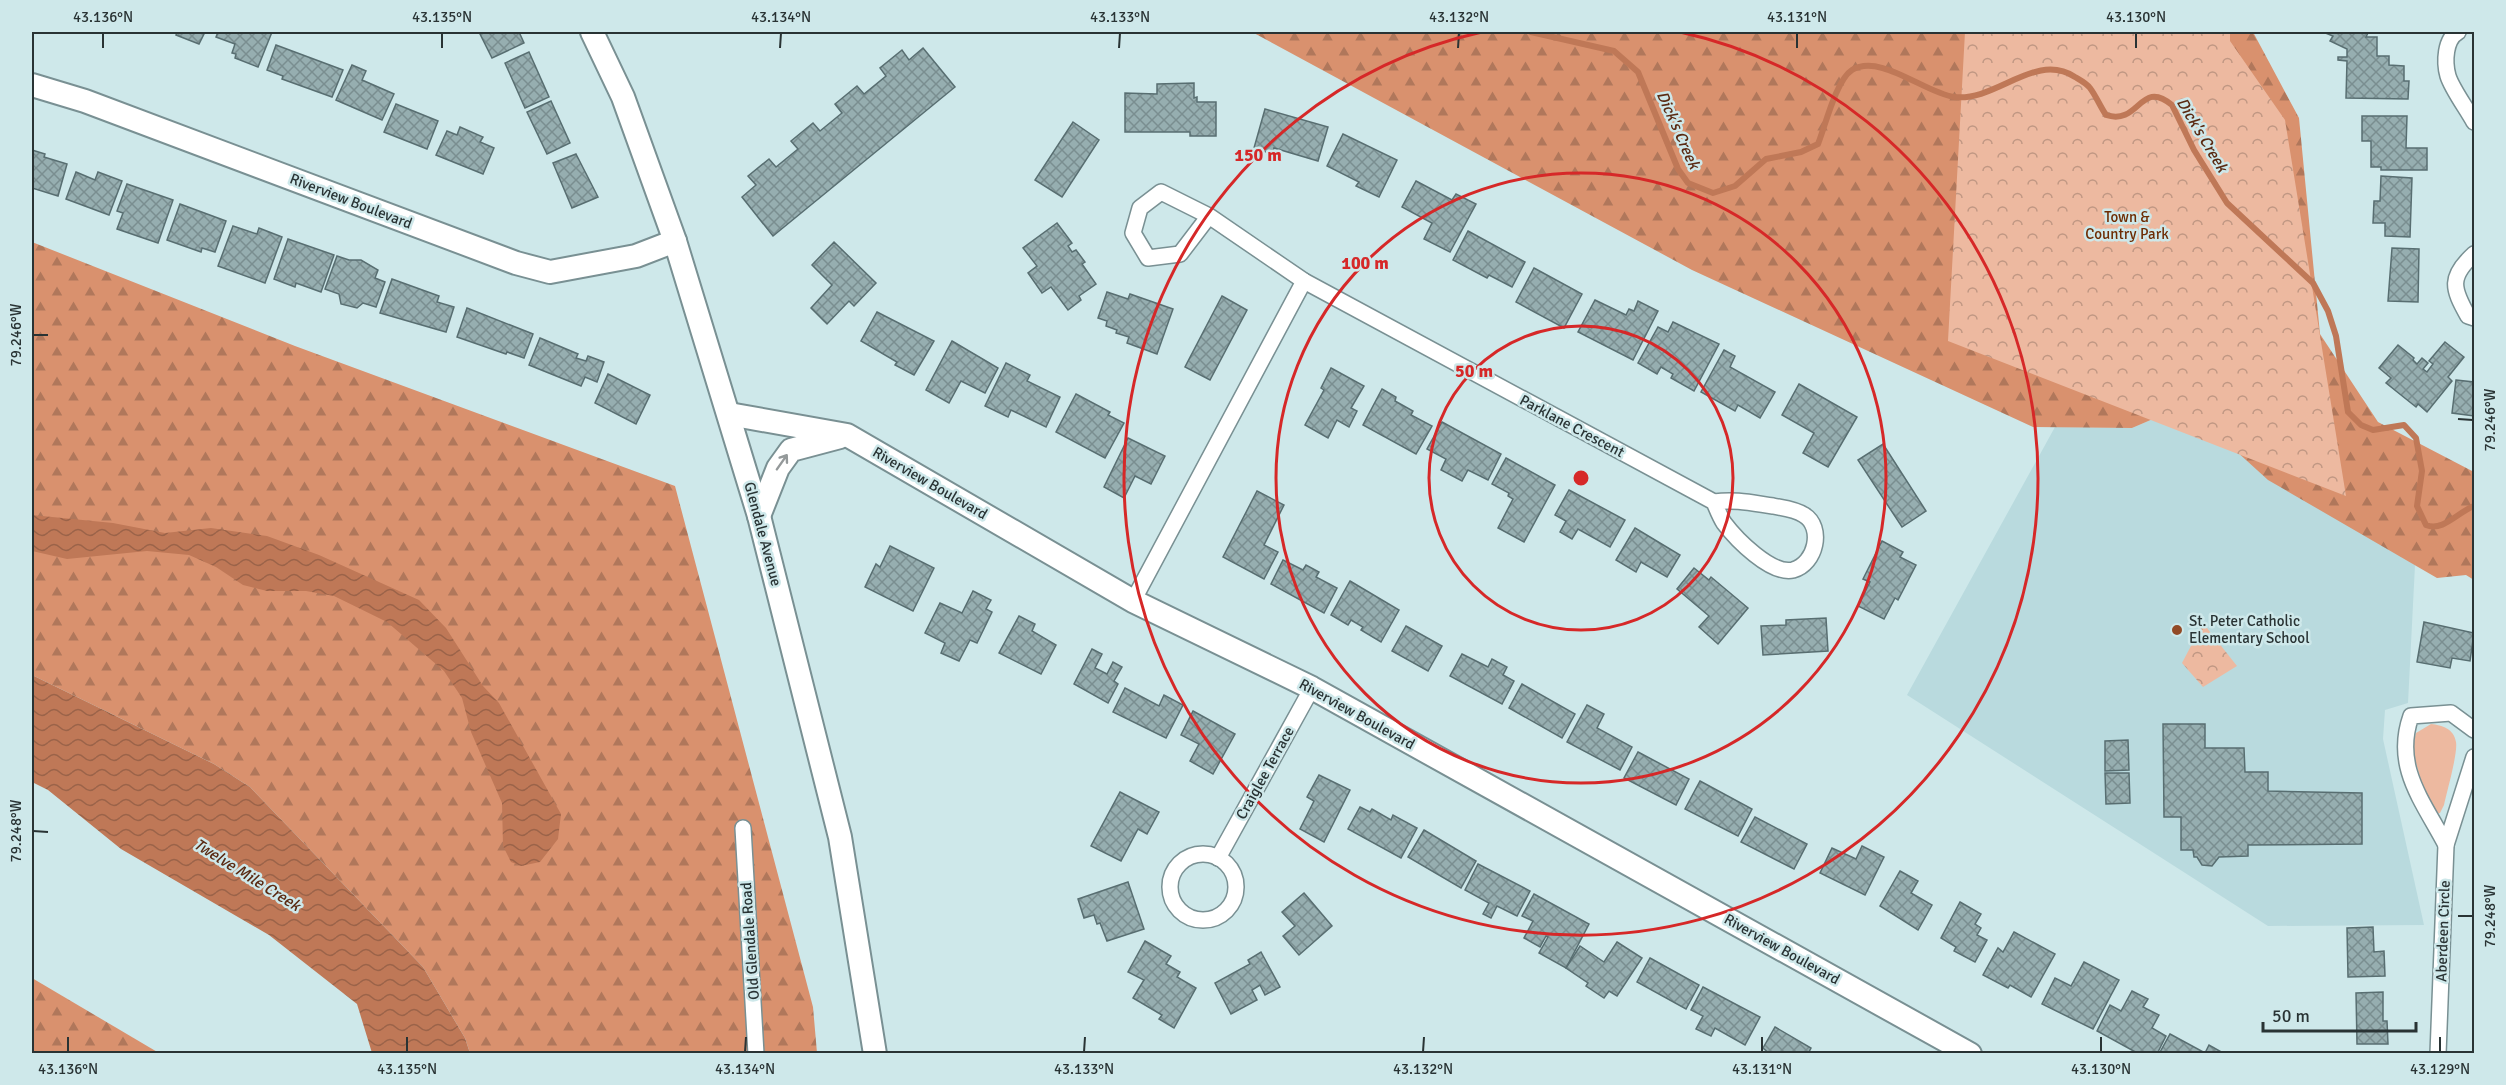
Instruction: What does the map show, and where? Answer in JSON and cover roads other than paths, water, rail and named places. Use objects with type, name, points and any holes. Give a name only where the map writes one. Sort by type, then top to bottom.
[{"type":"street","name":"Glendale Avenue","points":[[592,32],[623,97],[675,241],[759,516],[840,837],[875,1053]]},
{"type":"street","points":[[2458,32],[2447,45],[2448,76],[2475,122]]},
{"type":"street","name":"Riverview Boulevard","points":[[32,85],[85,101],[516,263],[550,272],[636,256],[675,241]]},
{"type":"street","name":"Parklane Crescent","points":[[1209,216],[1180,254],[1148,258],[1133,233],[1140,208],[1161,192],[1209,216],[1304,280],[1714,502],[1732,500],[1793,510],[1805,515],[1812,523],[1815,533],[1811,555],[1796,569],[1787,570],[1772,566],[1754,553],[1723,522],[1714,502]]},
{"type":"street","points":[[2475,255],[2459,268],[2455,293],[2468,316],[2475,318]]},
{"type":"street","points":[[1134,601],[1304,280]]},
{"type":"street","name":"Riverview Boulevard","points":[[729,414],[847,435],[1134,601],[1312,688],[1970,1053]]},
{"type":"street","points":[[759,516],[778,468],[791,450],[847,435]]},
{"type":"street","name":"Craiglee Terrace","points":[[1218,858],[1312,688]]},
{"type":"street","points":[[2446,845],[2407,772],[2404,734],[2411,716],[2451,713],[2475,730]]},
{"type":"street","name":"Aberdeen Circle","points":[[2438,1053],[2446,845],[2475,757]]},
{"type":"street","name":"Old Glendale Road","points":[[743,828],[756,1053]]},
{"type":"street","points":[[1201,854],[1218,858],[1229,866],[1235,876],[1234,898],[1229,908],[1210,920],[1199,920],[1188,916],[1179,909],[1170,890],[1175,869],[1191,856],[1201,854]]},
{"type":"water","points":[[32,515],[113,523],[165,533],[211,528],[267,536],[319,555],[419,600],[446,628],[483,686],[499,703],[561,814],[558,839],[540,862],[521,866],[511,862],[503,846],[502,803],[471,732],[462,698],[444,671],[387,622],[334,596],[306,591],[267,591],[243,585],[216,567],[189,555],[147,551],[67,559],[32,551]]},
{"type":"water","name":"Twelve Mile Creek","points":[[32,675],[214,764],[250,787],[423,967],[465,1038],[470,1053],[372,1053],[357,1004],[269,935],[121,849],[48,790],[32,782]]},
{"type":"waterway","name":"Dick's Creek","points":[[1531,32],[1614,51],[1638,72],[1678,169],[1688,183],[1713,193],[1735,186],[1766,159],[1801,152],[1818,144],[1841,83],[1852,70],[1863,66],[1876,66],[1889,70],[1942,94],[1954,97],[1970,97],[2030,73],[2045,70],[2060,71],[2088,86],[2106,115],[2117,117],[2133,110],[2146,99],[2161,98],[2172,105],[2194,150],[2227,203],[2313,283],[2328,311],[2336,336],[2348,412],[2361,425],[2373,430],[2404,425],[2416,438],[2422,471],[2417,506],[2426,525],[2444,524],[2474,506]]},
{"type":"place","name":"St. Peter Catholic Elementary School","points":[[2177,630]]},
{"type":"park label","name":"Town & Country Park","points":[[2127,226]]}]
